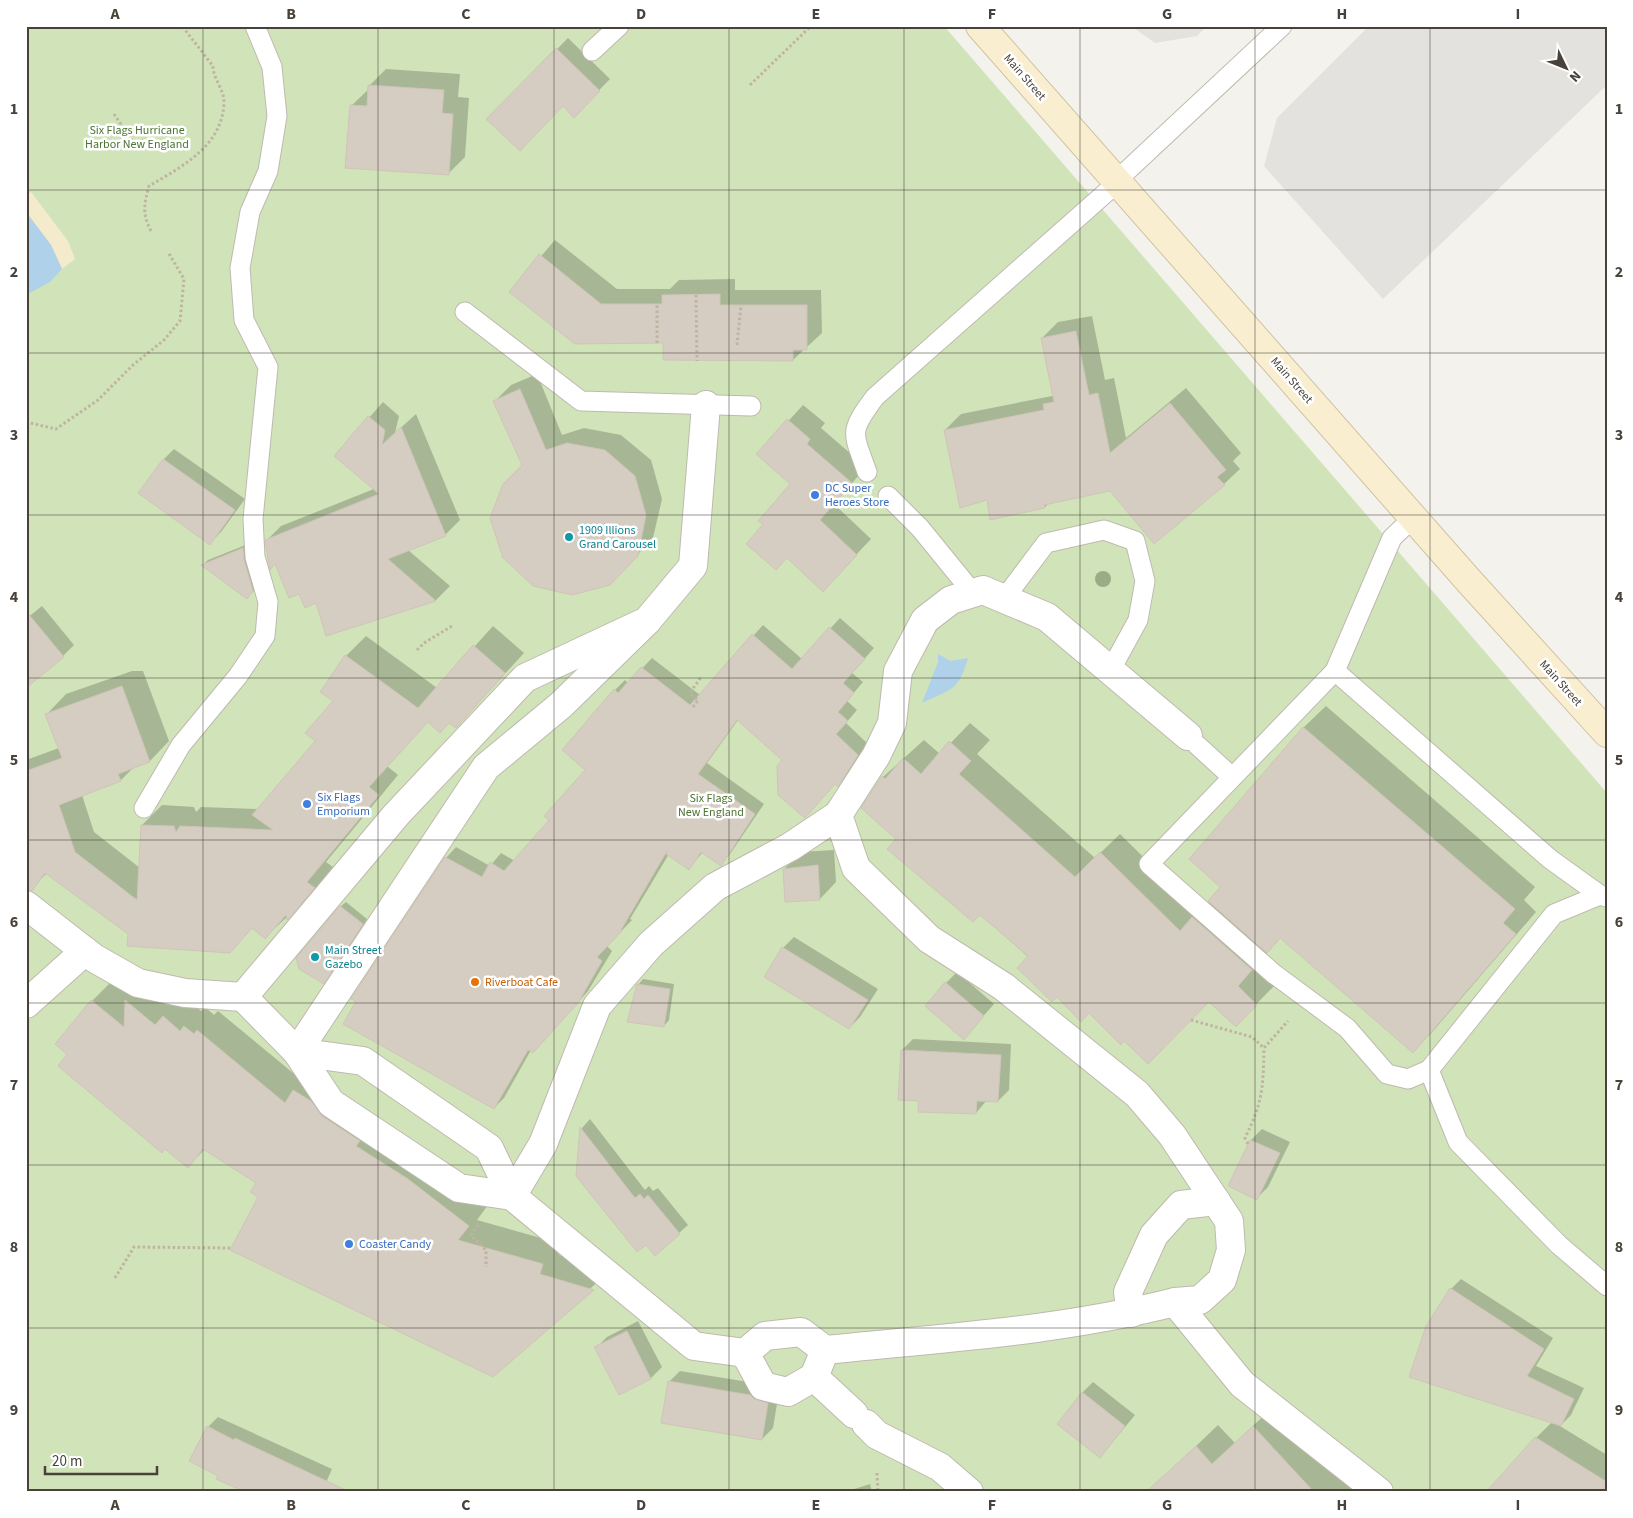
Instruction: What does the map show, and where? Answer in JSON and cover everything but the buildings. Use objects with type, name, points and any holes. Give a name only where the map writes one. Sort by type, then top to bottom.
[{"type":"main road","name":"Main Street","points":[[980,26],[1414,517],[1607,732]]},
{"type":"street","points":[[297,1052],[486,767],[561,705],[647,621],[693,566],[706,405]]},
{"type":"street","points":[[512,1196],[543,1144],[597,1006],[650,944],[715,887],[790,847],[838,815],[876,756],[892,723],[898,671],[925,620],[951,600],[983,590],[1047,617],[1192,740]]},
{"type":"street","points":[[243,997],[396,815],[525,678],[647,621]]},
{"type":"street","points":[[297,1052],[363,1061],[489,1148],[512,1196],[694,1346],[744,1353],[765,1336],[801,1332],[825,1350],[979,1334],[1131,1313],[1175,1302],[1200,1300],[1222,1280],[1231,1250],[1229,1221],[1172,1135],[1138,1094],[1004,988],[929,939],[856,868],[838,815]]},
{"type":"street","points":[[26,904],[85,951],[138,983],[185,993],[243,997],[297,1052],[331,1103],[459,1188],[512,1196]]},
{"type":"street","points":[[26,1004],[85,951]]},
{"type":"street","points":[[1131,1313],[1128,1292],[1154,1235],[1181,1205],[1216,1201]]},
{"type":"street","points":[[1175,1302],[1242,1384],[1380,1492]]},
{"type":"street","points":[[744,1353],[763,1386],[788,1392],[814,1376],[825,1350]]},
{"type":"street","points":[[814,1376],[877,1435],[940,1467],[969,1492]]},
{"type":"lane","points":[[144,808],[181,745],[238,676],[265,636],[268,602],[255,557],[253,519],[268,367],[244,320],[240,268],[250,212],[268,171],[277,116],[272,67],[254,26]]},
{"type":"lane","points":[[592,50],[619,26]]},
{"type":"lane","points":[[867,472],[854,433],[860,416],[875,397],[1117,181],[1282,26]]},
{"type":"lane","points":[[465,312],[581,402],[751,406]]},
{"type":"lane","points":[[888,496],[920,528],[973,593]]},
{"type":"lane","points":[[1414,517],[1392,538],[1336,671],[1149,864],[1274,974],[1346,1028],[1387,1074],[1408,1079],[1429,1070],[1554,914],[1603,896]]},
{"type":"lane","points":[[1004,599],[1046,543],[1104,530],[1135,541],[1145,581],[1138,620],[1110,671]]},
{"type":"lane","points":[[1336,671],[1550,859],[1603,896]]},
{"type":"lane","points":[[1192,740],[1232,777]]},
{"type":"lane","points":[[1429,1070],[1458,1142],[1560,1245],[1607,1286]]},
{"type":"path","points":[[151,231],[144,217],[144,202],[149,186],[191,160],[209,144],[221,124],[225,101],[213,74],[214,66],[182,26]]},
{"type":"path","points":[[750,85],[811,26]]},
{"type":"path","points":[[114,114],[135,145],[146,138]]},
{"type":"path","points":[[26,422],[56,429],[98,400],[133,365],[164,340],[180,321],[184,279],[168,252]]},
{"type":"path","points":[[696,295],[697,360]]},
{"type":"path","points":[[657,304],[657,343]]},
{"type":"path","points":[[736,345],[741,305]]},
{"type":"path","points":[[418,650],[424,643],[452,626]]},
{"type":"path","points":[[693,707],[698,700],[690,693],[702,677]]},
{"type":"path","points":[[1248,1144],[1244,1138],[1257,1112],[1263,1089],[1264,1048],[1293,1015]]},
{"type":"path","points":[[1191,1020],[1252,1037],[1264,1048]]},
{"type":"path","points":[[483,1218],[471,1235],[486,1250],[486,1267]]},
{"type":"path","points":[[116,1278],[134,1247],[231,1248]]},
{"type":"green space","name":"Six Flags New England","points":[[26,26],[944,26],[1607,793],[1607,1492],[26,1492]]},
{"type":"sand","points":[[31,192],[68,241],[75,259],[62,269],[51,245],[26,212],[26,194]]},
{"type":"shaded area","points":[[1131,26],[1207,26],[1197,36],[1155,43]]},
{"type":"shaded area","points":[[1369,26],[1607,26],[1607,85],[1383,299],[1264,166],[1277,118]]},
{"type":"water","points":[[26,212],[51,245],[62,269],[50,282],[26,295]]},
{"type":"water","points":[[938,654],[951,661],[968,658],[965,669],[952,688],[922,703],[938,662]]},
{"type":"place","name":"DC Super Heroes Store","points":[[815,495]]},
{"type":"place","name":"1909 Illions Grand Carousel","points":[[569,537]]},
{"type":"place","name":"Six Flags Emporium","points":[[307,804]]},
{"type":"place","name":"Main Street Gazebo","points":[[315,957]]},
{"type":"place","name":"Riverboat Cafe","points":[[475,982]]},
{"type":"place","name":"Coaster Candy","points":[[349,1244]]},
{"type":"park label","name":"Six Flags Hurricane Harbor New England","points":[[137,137]]}]
